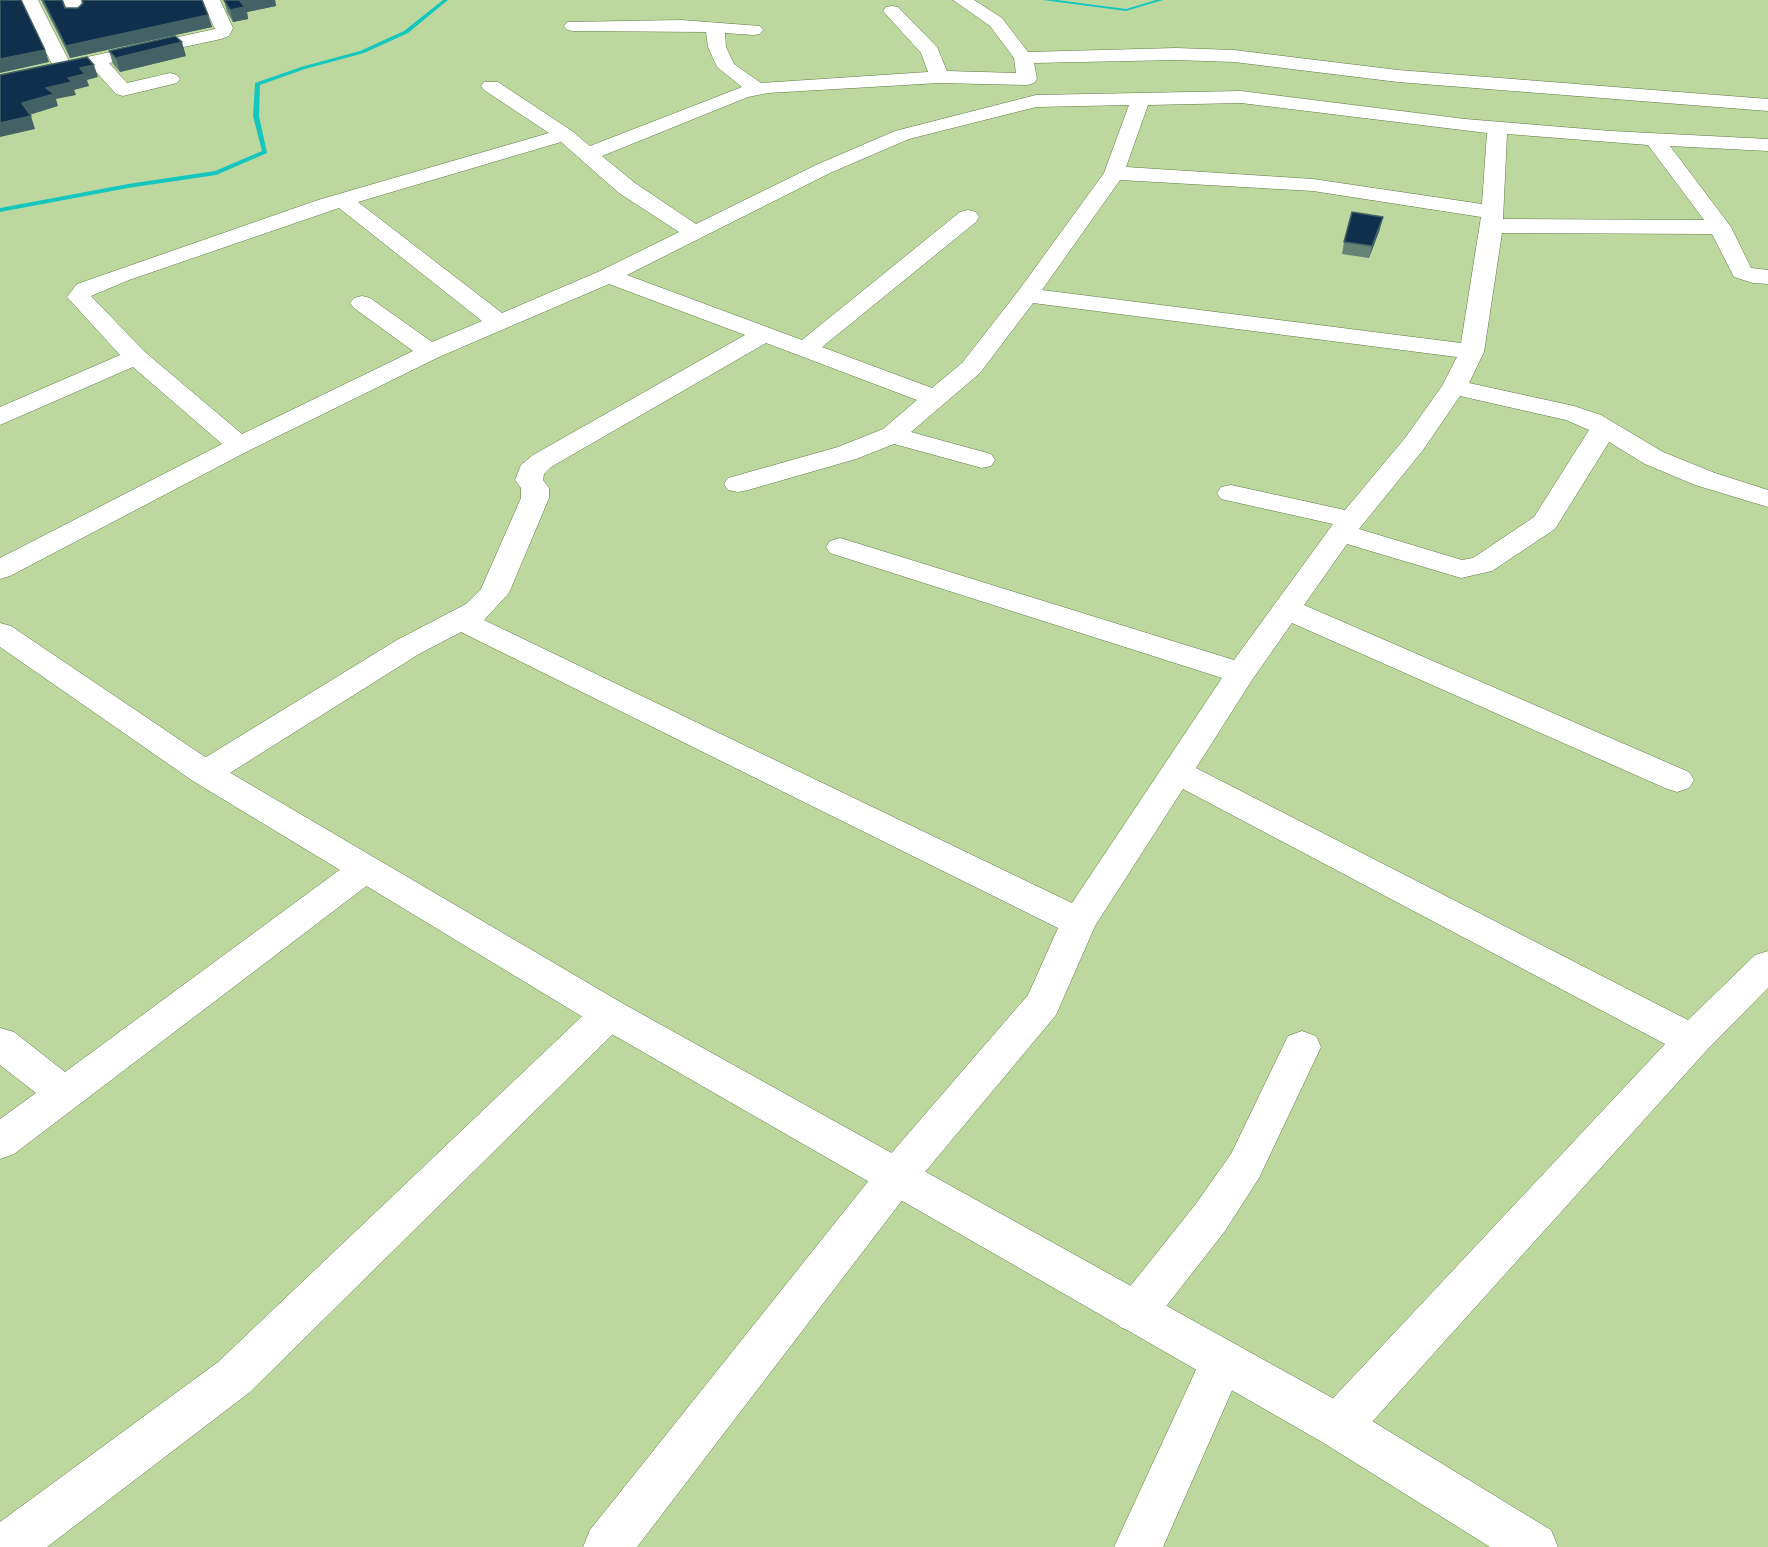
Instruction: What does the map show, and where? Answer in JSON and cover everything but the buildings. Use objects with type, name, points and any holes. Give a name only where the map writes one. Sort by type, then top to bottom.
[{"type":"street","points":[[29,0],[63,68]]},
{"type":"street","points":[[962,0],[996,22],[1023,58],[1027,78],[1036,101]]},
{"type":"street","points":[[0,81],[223,32],[218,4]]},
{"type":"street","points":[[892,12],[930,51],[939,76]]},
{"type":"street","points":[[573,26],[681,25],[754,30]]},
{"type":"street","points":[[715,28],[717,47],[726,67],[757,89]]},
{"type":"street","points":[[1023,58],[1176,54],[1234,56],[1409,77],[1768,105]]},
{"type":"street","points":[[96,60],[123,90],[165,72]]},
{"type":"street","points":[[587,154],[757,89],[939,76],[1027,78]]},
{"type":"street","points":[[491,86],[565,135],[627,188],[695,233]]},
{"type":"street","points":[[0,570],[239,445],[430,352],[608,276],[823,169],[902,135],[987,111],[1036,101],[1241,97],[1497,128],[1768,145]]},
{"type":"street","points":[[738,484],[847,453],[892,435],[971,368],[1027,295],[1114,173],[1141,98]]},
{"type":"street","points":[[607,1547],[896,1177],[1043,1004],[1079,922],[1241,673],[1347,527],[1414,444],[1454,387],[1472,352],[1492,219],[1497,128]]},
{"type":"street","points":[[239,445],[136,357],[79,297],[84,289],[121,274],[343,201],[565,135]]},
{"type":"street","points":[[1654,139],[1720,228],[1742,272],[1753,276],[1768,277]]},
{"type":"street","points":[[1114,173],[1313,185],[1492,219],[1720,228]]},
{"type":"street","points":[[343,201],[500,323]]},
{"type":"street","points":[[804,350],[968,217]]},
{"type":"street","points":[[608,276],[935,398]]},
{"type":"street","points":[[1027,295],[1472,352]]},
{"type":"street","points":[[362,303],[430,352]]},
{"type":"street","points":[[205,773],[408,647],[477,611],[494,593],[536,498],[535,488],[530,480],[531,471],[542,461],[763,335]]},
{"type":"street","points":[[0,417],[136,357]]},
{"type":"street","points":[[1454,387],[1574,414],[1604,428],[1654,458],[1705,479],[1768,499]]},
{"type":"street","points":[[1231,493],[1347,527],[1461,569],[1482,565],[1545,524],[1604,428]]},
{"type":"street","points":[[892,435],[982,460]]},
{"type":"street","points":[[840,547],[1241,673]]},
{"type":"street","points":[[1287,609],[1677,780]]},
{"type":"street","points":[[451,623],[466,623],[1079,922]]},
{"type":"street","points":[[0,633],[205,773],[365,869],[609,1014],[1338,1426],[1534,1547]]},
{"type":"street","points":[[1177,772],[1692,1040]]},
{"type":"street","points":[[0,1142],[365,869]]},
{"type":"street","points":[[1338,1426],[1692,1040],[1768,965]]},
{"type":"street","points":[[7,1547],[234,1377],[609,1014]]},
{"type":"street","points":[[0,1043],[65,1094]]},
{"type":"street","points":[[1135,1313],[1210,1218],[1245,1166],[1302,1047]]},
{"type":"street","points":[[1138,1547],[1223,1361]]},
{"type":"waterway","points":[[0,210],[128,186],[216,173],[265,152],[256,116],[257,84],[303,68],[362,52],[406,32],[446,0]]},
{"type":"waterway","points":[[1045,0],[1126,10],[1161,0]]}]
